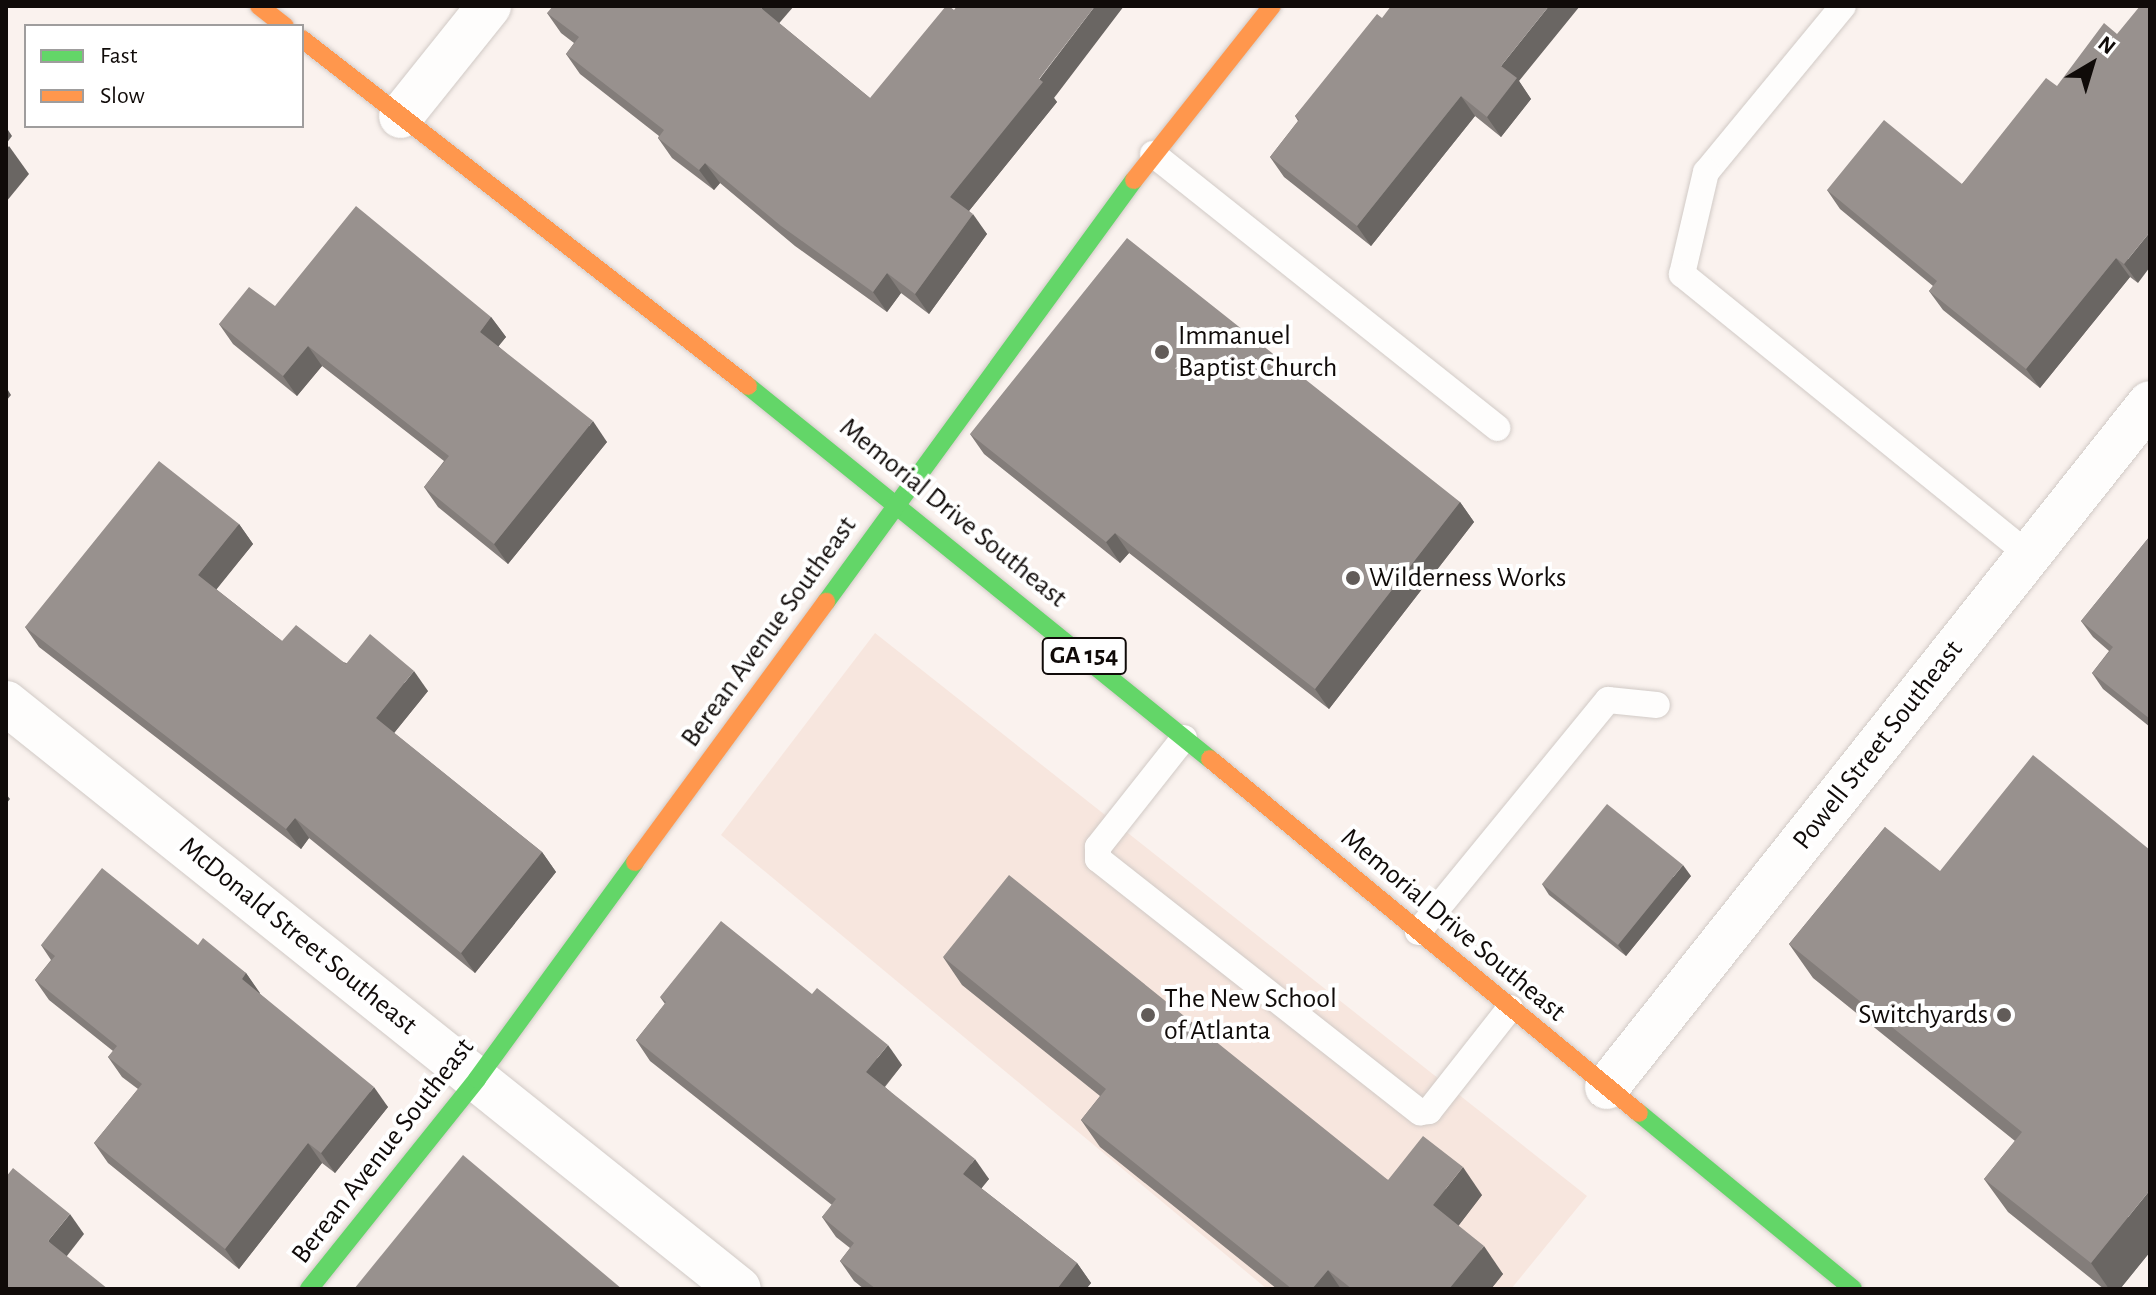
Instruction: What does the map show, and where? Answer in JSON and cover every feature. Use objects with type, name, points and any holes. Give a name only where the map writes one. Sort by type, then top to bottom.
[{"type":"main road","points":[[259,6],[282,24]]},
{"type":"main road","name":"Berean Avenue Southeast","points":[[309,1289],[477,1079],[1153,154],[1272,6]]},
{"type":"main road","name":"Memorial Drive Southeast","points":[[304,41],[898,502],[1853,1289]]},
{"type":"street","points":[[401,116],[489,6]]},
{"type":"street","name":"Powell Street Southeast","points":[[1607,1087],[2150,403]]},
{"type":"street","name":"McDonald Street Southeast","points":[[6,703],[739,1289]]},
{"type":"lane","points":[[1843,6],[1706,172],[1682,274],[2029,555]]},
{"type":"lane","points":[[1153,154],[1497,428]]},
{"type":"lane","points":[[1418,932],[1608,700],[1657,705]]},
{"type":"lane","points":[[1184,738],[1098,847],[1098,859],[1420,1112],[1429,1111],[1510,1008]]},
{"type":"shaded area","name":"The New School of Atlanta","points":[[875,633],[1587,1196],[1511,1289],[1267,1289],[721,835]]},
{"type":"building","points":[[553,6],[763,6],[761,8],[870,98],[946,6],[954,10],[957,6],[1095,6],[1039,79],[1043,82],[950,197],[973,214],[915,294],[887,273],[873,292],[781,226],[705,163],[699,170],[658,138],[664,130],[566,54],[579,37],[547,13]]},
{"type":"building","points":[[1391,6],[1549,6],[1501,66],[1517,78],[1487,117],[1461,96],[1357,226],[1270,157],[1299,120],[1295,116],[1377,14],[1382,18]]},
{"type":"building","points":[[2140,6],[2150,6],[2150,232],[2124,264],[2116,258],[2026,369],[1929,291],[1937,281],[1827,190],[1884,120],[1962,184],[2046,78],[2057,86],[2104,23],[2117,34]]},
{"type":"building","points":[[356,206],[491,317],[480,332],[593,421],[494,544],[424,487],[449,456],[308,346],[283,376],[219,324],[249,287],[275,306]]},
{"type":"building","name":"Immanuel Baptist Church","points":[[1127,238],[1460,502],[1315,689],[1115,533],[1106,542],[970,434]]},
{"type":"building","points":[[159,461],[239,524],[198,575],[282,641],[296,625],[346,664],[370,634],[414,671],[376,718],[542,852],[461,953],[295,818],[286,829],[25,627]]},
{"type":"building","points":[[2150,536],[2150,719],[2092,673],[2113,647],[2081,621]]},
{"type":"building","name":"Switchyards","points":[[2033,755],[2150,850],[2150,1190],[2091,1263],[1984,1179],[2022,1132],[1789,944],[1885,827],[1940,871]]},
{"type":"building","points":[[1607,804],[1683,865],[1618,945],[1542,884]]},
{"type":"building","points":[[102,868],[198,945],[203,938],[246,973],[242,979],[374,1087],[321,1153],[308,1143],[225,1249],[94,1143],[142,1084],[108,1057],[117,1046],[35,980],[55,956],[41,945]]},
{"type":"building","points":[[1009,875],[1388,1180],[1423,1136],[1463,1167],[1433,1205],[1484,1246],[1449,1289],[1352,1289],[1328,1270],[1312,1289],[1292,1289],[1081,1120],[1106,1089],[943,957]]},
{"type":"building","points":[[721,921],[812,994],[817,988],[888,1045],[866,1072],[975,1159],[963,1174],[1077,1263],[1057,1289],[876,1289],[840,1261],[854,1243],[822,1217],[836,1199],[636,1040],[666,1002],[660,997]]},
{"type":"building","points":[[463,1155],[622,1289],[354,1289]]},
{"type":"building","points":[[13,1168],[70,1214],[48,1241],[108,1289],[6,1289],[6,1177]]},
{"type":"traffic: fast","points":[[826,602],[1134,180]]},
{"type":"traffic: fast","points":[[748,386],[1210,759]]},
{"type":"traffic: fast","points":[[309,1289],[477,1079],[635,862]]},
{"type":"traffic: fast","points":[[1639,1113],[1853,1289]]},
{"type":"traffic: slow","points":[[259,6],[282,24]]},
{"type":"traffic: slow","points":[[1134,180],[1272,6]]},
{"type":"traffic: slow","points":[[304,41],[748,386]]},
{"type":"traffic: slow","points":[[635,862],[826,602]]},
{"type":"traffic: slow","points":[[1210,759],[1639,1113]]},
{"type":"place","name":"Immanuel Baptist Church","points":[[1162,352]]},
{"type":"place","name":"Wilderness Works","points":[[1353,578]]},
{"type":"place","name":"The New School of Atlanta","points":[[1148,1015]]},
{"type":"place","name":"Switchyards","points":[[2004,1015]]}]
